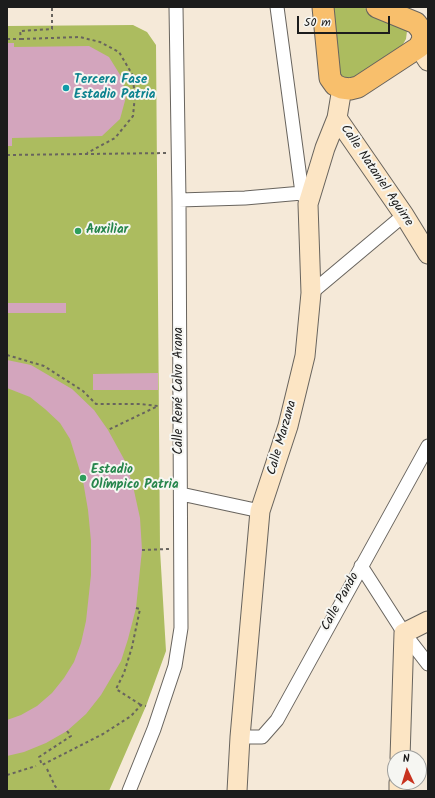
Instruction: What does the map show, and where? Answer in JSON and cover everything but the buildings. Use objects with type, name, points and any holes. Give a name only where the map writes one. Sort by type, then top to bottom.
[{"type":"main road","points":[[323,7],[330,78],[335,85],[350,89],[358,87],[424,44],[422,31],[416,23],[377,7]]},
{"type":"main road","name":"Calle Marzana","points":[[237,791],[240,737],[260,511],[288,426],[305,356],[311,293],[305,198],[337,118],[342,88]]},
{"type":"main road","name":"Calle Nataniel Aguirre","points":[[337,118],[404,215],[428,254]]},
{"type":"main road","points":[[400,750],[404,633],[428,621]]},
{"type":"street","name":"Calle René Calvo Arana","points":[[129,791],[154,729],[175,666],[181,628],[182,549],[176,7]]},
{"type":"street","points":[[179,200],[305,198],[277,7]]},
{"type":"street","points":[[311,293],[404,215]]},
{"type":"street","name":"Calle Pando","points":[[240,737],[262,737],[277,720],[361,566],[424,463],[428,446]]},
{"type":"street","points":[[181,494],[260,511]]},
{"type":"street","points":[[361,566],[404,633],[428,664]]},
{"type":"path","points":[[21,39],[20,31],[52,29],[52,7]]},
{"type":"path","points":[[7,39],[80,38],[100,42],[119,52],[132,74],[135,95],[133,116],[115,138],[86,153]]},
{"type":"path","points":[[7,155],[178,153]]},
{"type":"path","points":[[7,355],[44,366],[83,391],[96,404],[140,404],[158,406],[108,430]]},
{"type":"path","points":[[142,550],[182,549]]},
{"type":"path","points":[[136,608],[140,609],[132,647],[124,673],[116,689],[141,705],[146,706]]},
{"type":"path","points":[[67,731],[71,736],[39,757],[42,765],[103,734],[131,716],[141,705]]},
{"type":"path","points":[[7,775],[36,766]]},
{"type":"path","points":[[47,769],[55,786],[60,791]]},
{"type":"green space","points":[[334,7],[362,7],[401,23],[407,31],[406,39],[402,46],[354,79],[346,79],[339,75],[332,14]]},
{"type":"green space","name":"Estadio Olímpico Patria","points":[[133,25],[147,32],[156,45],[160,550],[166,651],[146,706],[109,791],[7,791],[7,26]]},
{"type":"place","name":"Tercera Fase Estadio Patria","points":[[66,88]]},
{"type":"place","name":"Auxiliar","points":[[78,231]]},
{"type":"place","name":"Estadio Olímpico Patria","points":[[83,478]]}]
